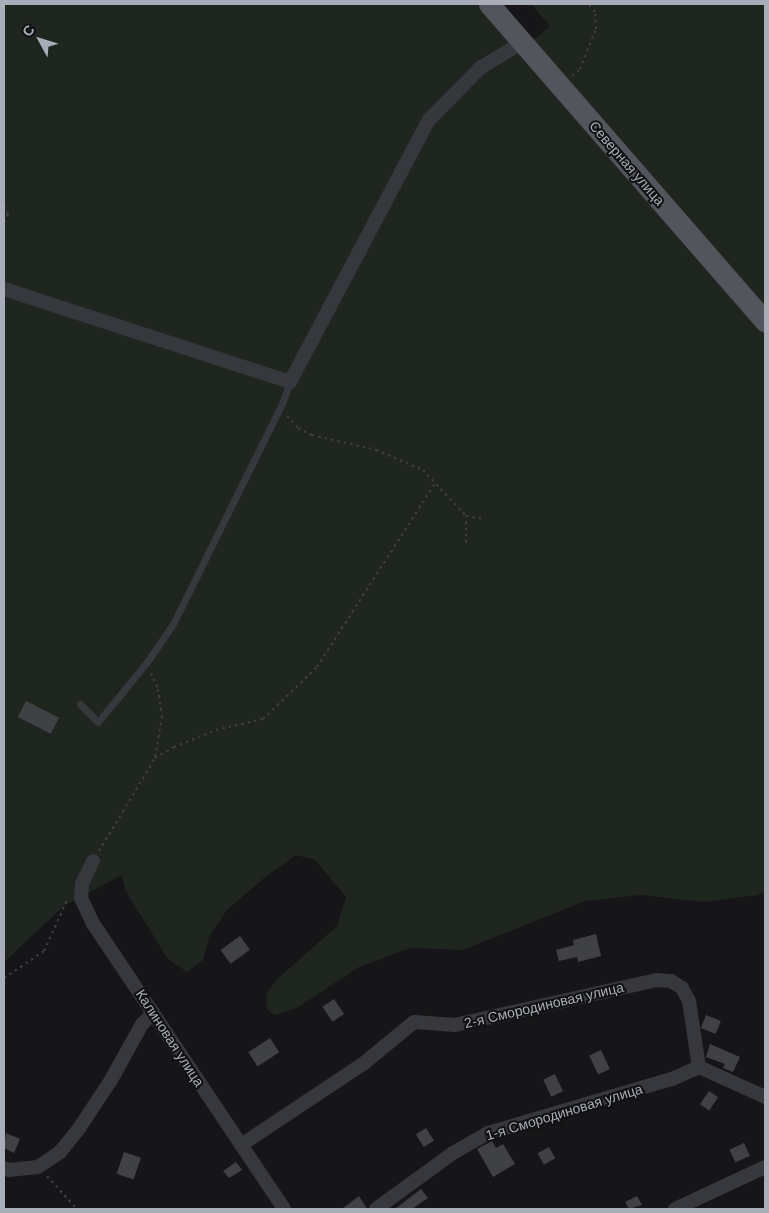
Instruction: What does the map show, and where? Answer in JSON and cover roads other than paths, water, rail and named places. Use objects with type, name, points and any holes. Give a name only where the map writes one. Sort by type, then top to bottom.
[{"type":"main road","name":"Северная улица","points":[[489,4],[765,322]]},
{"type":"street","points":[[4,289],[290,382],[429,120],[480,68],[523,42]]},
{"type":"street","name":"Калиновая улица","points":[[93,861],[82,884],[81,898],[92,922],[284,1209]]},
{"type":"street","name":"2-я Смородиновая улица","points":[[241,1145],[363,1064],[414,1022],[455,1025],[656,980],[671,981],[682,988],[689,1002],[699,1068]]},
{"type":"street","points":[[4,1168],[8,1170],[38,1166],[60,1152],[80,1127],[111,1080],[142,1024],[153,1013]]},
{"type":"street","points":[[699,1068],[765,1098]]},
{"type":"street","name":"1-я Смородиновая улица","points":[[376,1209],[453,1153],[488,1133],[672,1079],[699,1068]]},
{"type":"street","points":[[675,1209],[765,1167]]},
{"type":"lane","points":[[80,704],[98,722],[147,662],[173,624],[290,382]]}]
